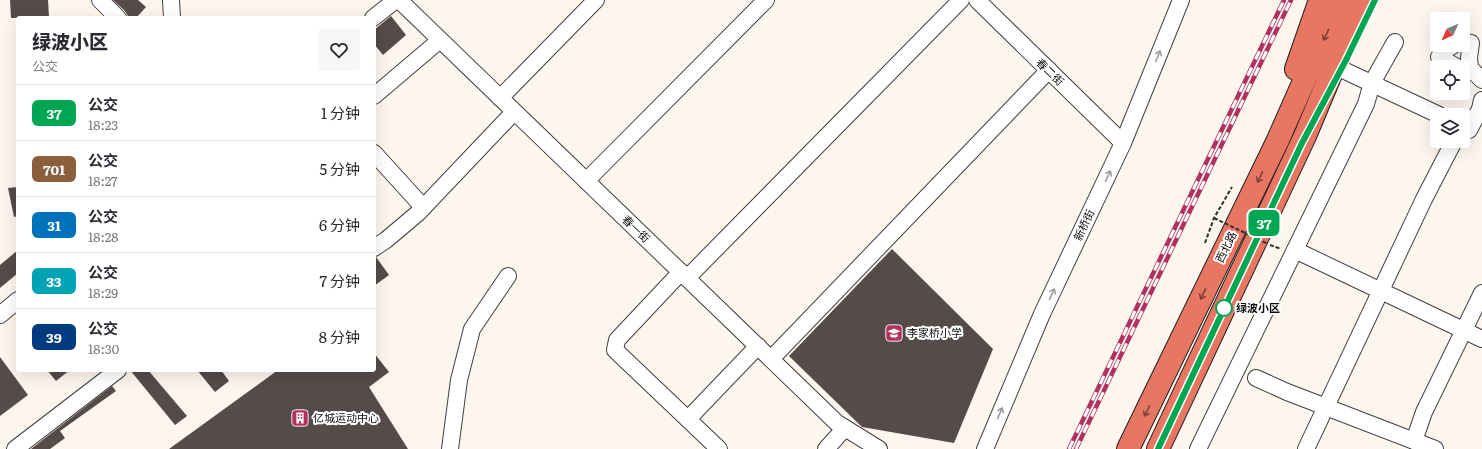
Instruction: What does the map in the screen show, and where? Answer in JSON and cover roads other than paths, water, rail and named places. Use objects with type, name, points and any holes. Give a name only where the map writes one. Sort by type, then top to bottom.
[{"type":"highway","points":[[1277,142],[1285,102],[1320,0]]},
{"type":"highway","name":"西北路","points":[[1128,449],[1277,142],[1342,0]]},
{"type":"highway","points":[[1302,143],[1362,0]]},
{"type":"highway","points":[[1158,449],[1302,143],[1375,0]]},
{"type":"street","points":[[100,0],[116,16]]},
{"type":"street","points":[[171,0],[172,16]]},
{"type":"street","points":[[376,16],[397,0]]},
{"type":"street","name":"春一街","points":[[397,0],[837,423],[880,449]]},
{"type":"street","points":[[500,98],[596,0]]},
{"type":"street","points":[[586,181],[766,0]]},
{"type":"street","points":[[719,449],[615,350],[617,340],[961,0]]},
{"type":"street","name":"春二街","points":[[977,0],[1123,143]]},
{"type":"street","name":"新桥街","points":[[985,449],[1042,314],[1123,143],[1180,0]]},
{"type":"street","points":[[376,94],[440,40]]},
{"type":"street","points":[[1198,449],[1291,251],[1366,104],[1372,83],[1395,42]]},
{"type":"street","points":[[1444,52],[1439,57],[1446,60]]},
{"type":"street","points":[[1341,68],[1430,111]]},
{"type":"street","points":[[771,359],[1049,70]]},
{"type":"street","points":[[1470,72],[1482,80]]},
{"type":"street","points":[[1471,131],[1482,100]]},
{"type":"street","points":[[376,247],[386,240],[423,207],[514,112]]},
{"type":"street","points":[[1306,449],[1424,199],[1450,148]]},
{"type":"street","points":[[376,155],[423,207]]},
{"type":"street","points":[[1291,251],[1381,290],[1482,339]]},
{"type":"street","points":[[450,449],[458,380],[472,329],[508,276]]},
{"type":"street","points":[[1414,441],[1424,412],[1482,293]]},
{"type":"street","points":[[0,315],[16,302]]},
{"type":"street","points":[[688,419],[758,346]]},
{"type":"street","points":[[15,449],[115,372]]},
{"type":"street","points":[[1256,378],[1435,449]]},
{"type":"street","points":[[826,449],[845,428]]},
{"type":"railway","points":[[1069,449],[1284,0]]},
{"type":"railway","points":[[1076,449],[1291,0]]},
{"type":"place","name":"绿波小区","points":[[1224,308]]},
{"type":"place","name":"李家桥小学","points":[[894,333]]},
{"type":"place","name":"亿城运动中心","points":[[300,418]]}]
